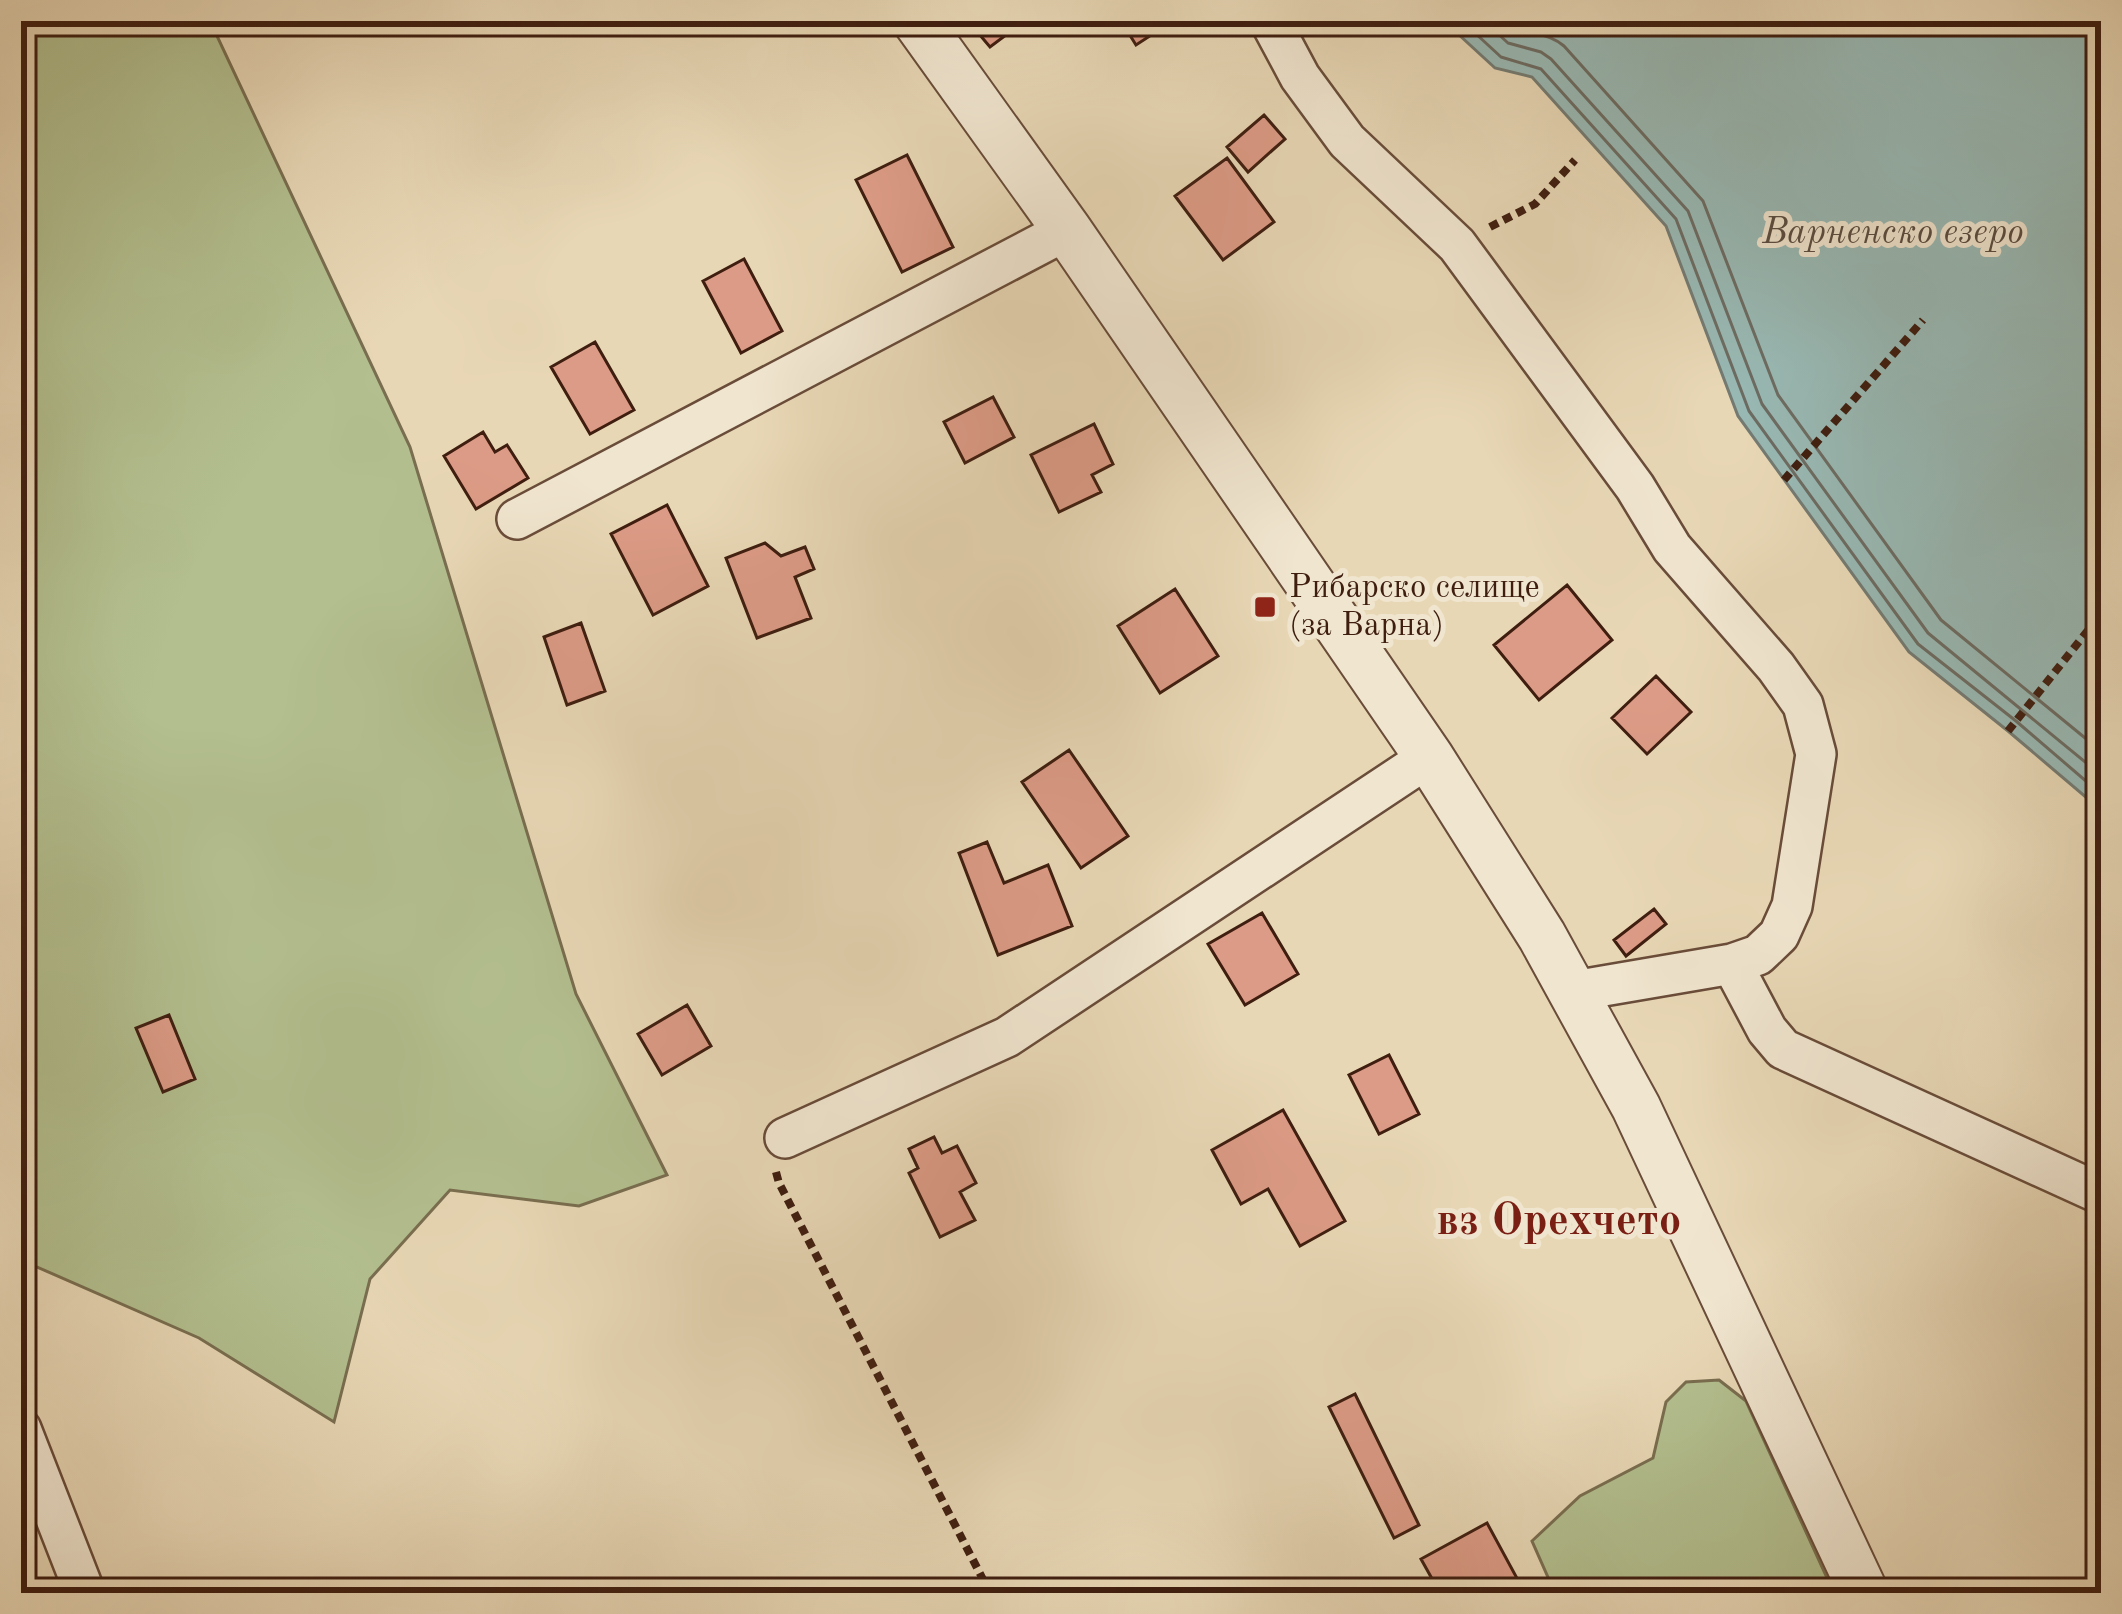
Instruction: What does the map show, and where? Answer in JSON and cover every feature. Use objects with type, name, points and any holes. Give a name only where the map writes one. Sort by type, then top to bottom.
[{"type":"street","points":[[916,21],[1067,230],[1429,757],[1542,936],[1636,1107],[1864,1593]]},
{"type":"street","points":[[1270,21],[1300,77],[1347,140],[1457,245],[1635,488],[1672,548],[1776,667],[1803,705],[1816,754],[1792,906],[1779,935],[1758,955],[1732,964],[1574,992]]},
{"type":"street","points":[[517,519],[1067,230]]},
{"type":"street","points":[[785,1138],[1007,1037],[1429,757]]},
{"type":"street","points":[[1732,964],[1767,1030],[1783,1049],[2101,1194]]},
{"type":"street","points":[[21,1429],[85,1593]]},
{"type":"path","points":[[1457,245],[1535,204],[1575,160]]},
{"type":"path","points":[[1784,480],[1923,320]]},
{"type":"path","points":[[2008,731],[2101,614]]},
{"type":"path","points":[[785,1138],[773,1158],[779,1183],[990,1593]]},
{"type":"green space","points":[[21,21],[210,21],[410,447],[576,994],[667,1175],[579,1206],[450,1190],[370,1279],[334,1422],[199,1338],[21,1260]]},
{"type":"green space","points":[[1719,1380],[1746,1401],[1834,1593],[1555,1593],[1532,1541],[1580,1496],[1653,1458],[1666,1402],[1686,1382]]},
{"type":"water","name":"Варненско езеро","points":[[1444,21],[2101,21],[2101,810],[1909,652],[1738,416],[1666,226],[1532,77],[1495,68]]},
{"type":"building","points":[[995,21],[1007,21],[1014,29],[990,47],[979,34]]},
{"type":"building","points":[[1121,21],[1158,21],[1162,28],[1136,45]]},
{"type":"building","points":[[1264,115],[1285,139],[1248,172],[1227,147]]},
{"type":"building","points":[[907,155],[953,247],[902,272],[856,180]]},
{"type":"building","points":[[1227,158],[1274,222],[1223,260],[1175,196]]},
{"type":"building","points":[[744,259],[782,331],[741,353],[703,281]]},
{"type":"building","points":[[595,342],[634,410],[590,434],[551,367]]},
{"type":"building","points":[[993,397],[1014,437],[965,463],[944,422]]},
{"type":"building","points":[[1094,424],[1113,464],[1092,475],[1101,492],[1059,512],[1031,455]]},
{"type":"building","points":[[483,432],[495,452],[507,445],[528,478],[476,509],[444,456]]},
{"type":"building","points":[[667,505],[708,586],[653,615],[611,534]]},
{"type":"building","points":[[765,543],[781,556],[805,547],[814,569],[795,577],[811,618],[757,638],[726,558]]},
{"type":"building","points":[[1567,585],[1612,640],[1539,700],[1494,645]]},
{"type":"building","points":[[1175,589],[1218,656],[1160,693],[1118,626]]},
{"type":"building","points":[[581,623],[605,691],[567,705],[544,637]]},
{"type":"building","points":[[1656,676],[1691,712],[1647,754],[1612,718]]},
{"type":"building","points":[[1069,750],[1128,836],[1081,868],[1022,782]]},
{"type":"building","points":[[987,842],[1004,883],[1048,865],[1072,926],[998,955],[959,853]]},
{"type":"building","points":[[1654,909],[1666,924],[1626,956],[1614,940]]},
{"type":"building","points":[[1262,913],[1298,974],[1245,1005],[1208,944]]},
{"type":"building","points":[[687,1005],[711,1046],[662,1075],[638,1034]]},
{"type":"building","points":[[169,1015],[195,1079],[163,1092],[136,1028]]},
{"type":"building","points":[[1389,1055],[1419,1114],[1379,1134],[1349,1075]]},
{"type":"building","points":[[1283,1110],[1345,1221],[1300,1246],[1268,1189],[1241,1204],[1212,1150]]},
{"type":"building","points":[[934,1137],[942,1153],[957,1146],[976,1183],[960,1192],[975,1220],[940,1237],[909,1173],[918,1168],[909,1149]]},
{"type":"building","points":[[1355,1394],[1419,1525],[1394,1538],[1329,1407]]},
{"type":"building","points":[[1487,1523],[1525,1593],[1440,1593],[1421,1559]]},
{"type":"place","name":"Рибарско селище (за Варна)","points":[[1265,607]]},
{"type":"district","name":"вз Орехчето","points":[[1559,1222]]}]
